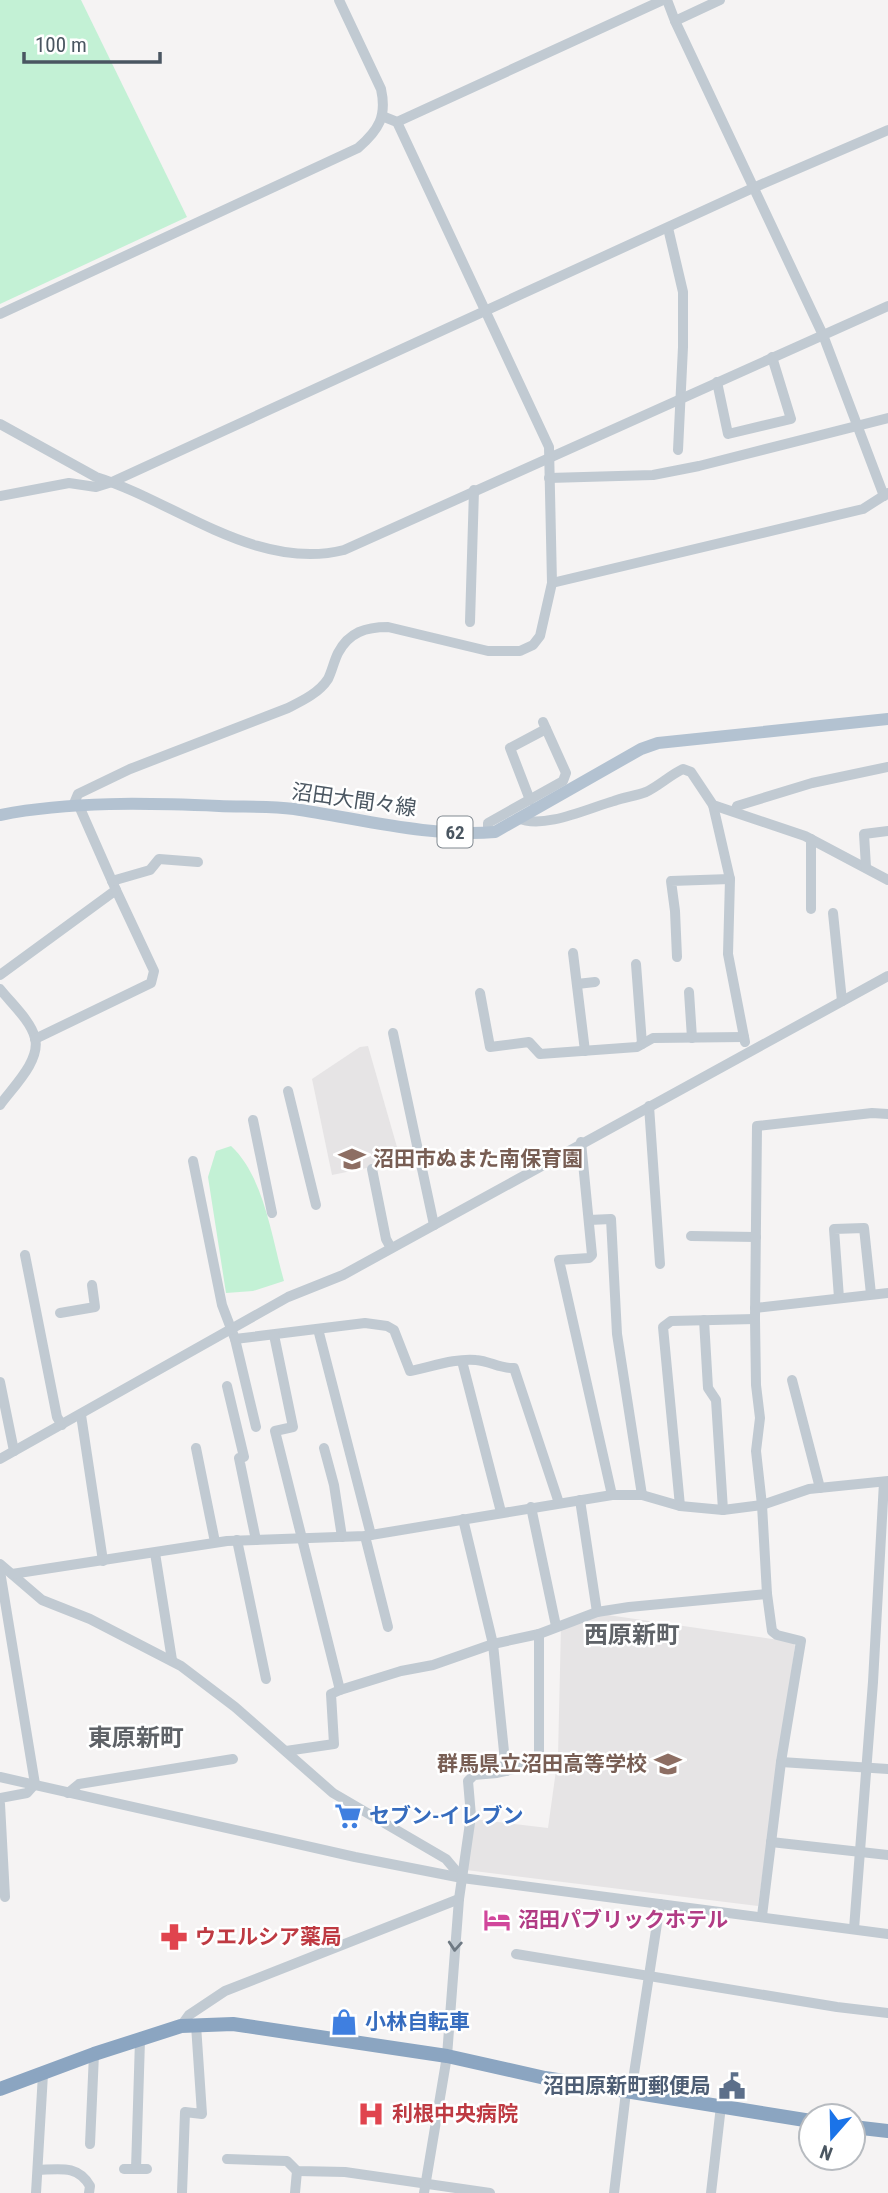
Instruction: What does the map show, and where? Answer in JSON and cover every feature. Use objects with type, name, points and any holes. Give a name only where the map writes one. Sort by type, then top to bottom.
[{"type":"highway","points":[[0,2089],[94,2054],[188,2025],[233,2024],[447,2056],[545,2078],[797,2119]]},
{"type":"highway","points":[[867,2129],[888,2131]]},
{"type":"main road","name":"沼田大間々線","points":[[0,815],[76,806],[175,804],[289,809],[424,829],[475,834],[495,832],[641,749],[658,743],[888,719]]},
{"type":"street","points":[[0,314],[358,148],[378,128],[385,104],[381,89],[339,0]]},
{"type":"street","points":[[397,122],[665,0],[823,335],[886,495],[863,509],[552,583]]},
{"type":"street","points":[[674,21],[720,0]]},
{"type":"street","points":[[35,1039],[151,983],[154,971],[76,806],[78,794],[130,769],[288,708],[312,696],[327,680],[338,653],[355,632],[372,627],[388,627],[488,651],[520,651],[533,645],[540,636],[552,583],[550,447],[397,122],[382,116]]},
{"type":"street","points":[[0,496],[69,483],[96,487],[112,482],[753,188],[888,130]]},
{"type":"street","points":[[668,228],[683,292],[678,450]]},
{"type":"street","points":[[0,424],[96,477],[112,482],[196,523],[281,552],[326,554],[344,550],[888,306]]},
{"type":"street","points":[[717,382],[728,434],[791,419],[772,357]]},
{"type":"street","points":[[549,478],[653,475],[888,418]]},
{"type":"street","points":[[470,622],[474,491]]},
{"type":"street","points":[[488,832],[488,823],[530,800],[563,781],[566,774],[544,726],[510,748],[530,800]]},
{"type":"street","points":[[734,811],[737,806],[777,793],[888,767]]},
{"type":"street","points":[[519,818],[526,822],[576,814],[645,792],[683,769],[691,772],[713,805],[730,879],[728,954],[747,1053]]},
{"type":"street","points":[[713,805],[811,839],[888,880]]},
{"type":"street","points":[[866,867],[864,834],[888,831]]},
{"type":"street","points":[[811,839],[811,909]]},
{"type":"street","points":[[0,975],[114,886],[150,870],[159,859],[198,862]]},
{"type":"street","points":[[677,957],[671,881],[730,879]]},
{"type":"street","points":[[833,913],[842,1001]]},
{"type":"street","points":[[573,953],[585,1051]]},
{"type":"street","points":[[636,964],[642,1044]]},
{"type":"street","points":[[0,1459],[234,1334],[288,1297],[343,1275],[888,976]]},
{"type":"street","points":[[577,984],[595,982]]},
{"type":"street","points":[[0,989],[28,1024],[35,1039],[35,1051],[30,1063],[0,1105]]},
{"type":"street","points":[[689,992],[692,1038]]},
{"type":"street","points":[[480,993],[490,1047],[529,1042],[540,1054],[636,1047],[653,1038],[744,1037]]},
{"type":"street","points":[[393,1033],[434,1225]]},
{"type":"street","points":[[288,1091],[316,1205]]},
{"type":"street","points":[[649,1106],[660,1264]]},
{"type":"street","points":[[762,1916],[781,1762],[801,1641],[777,1635],[772,1630],[767,1594],[756,1451],[760,1418],[756,1385],[755,1313],[757,1126],[872,1113],[888,1114]]},
{"type":"street","points":[[253,1120],[272,1213]]},
{"type":"street","points":[[582,1142],[592,1255],[589,1258],[559,1260],[612,1495]]},
{"type":"street","points":[[192,1161],[222,1305],[234,1334],[256,1427]]},
{"type":"street","points":[[372,1169],[386,1239],[391,1248]]},
{"type":"street","points":[[589,1220],[611,1219],[617,1334],[642,1495]]},
{"type":"street","points":[[839,1298],[834,1229],[864,1228],[872,1294]]},
{"type":"street","points":[[691,1236],[756,1237]]},
{"type":"street","points":[[25,1255],[57,1417],[62,1425]]},
{"type":"street","points":[[60,1313],[95,1307],[92,1285]]},
{"type":"street","points":[[680,1506],[663,1327],[671,1321],[704,1320],[839,1298],[888,1294]]},
{"type":"street","points":[[704,1320],[708,1388],[716,1400],[723,1510]]},
{"type":"street","points":[[234,1334],[274,1335],[365,1323],[387,1326],[394,1330],[410,1371],[474,1360],[514,1368],[559,1503]]},
{"type":"street","points":[[318,1329],[388,1628]]},
{"type":"street","points":[[274,1335],[293,1427],[275,1432],[340,1690]]},
{"type":"street","points":[[462,1361],[501,1512]]},
{"type":"street","points":[[792,1380],[820,1488]]},
{"type":"street","points":[[0,1382],[14,1451]]},
{"type":"street","points":[[227,1386],[244,1457],[239,1458],[256,1540]]},
{"type":"street","points":[[81,1415],[103,1561]]},
{"type":"street","points":[[196,1448],[215,1542]]},
{"type":"street","points":[[324,1448],[334,1485],[342,1536]]},
{"type":"street","points":[[12,1574],[215,1542],[368,1535],[612,1495],[642,1495],[680,1506],[723,1510],[762,1505],[820,1488],[886,1482],[854,1929]]},
{"type":"street","points":[[580,1500],[597,1612]]},
{"type":"street","points":[[531,1507],[556,1626]]},
{"type":"street","points":[[463,1519],[493,1644],[506,1771]]},
{"type":"street","points":[[237,1540],[265,1679]]},
{"type":"street","points":[[155,1553],[172,1660]]},
{"type":"street","points":[[0,1564],[42,1600],[90,1619],[145,1649],[172,1660],[235,1707],[333,1793],[446,1859],[462,1878]]},
{"type":"street","points":[[0,1571],[34,1784],[27,1793],[0,1798]]},
{"type":"street","points":[[286,1751],[334,1744],[331,1694],[340,1690],[401,1671],[433,1665],[493,1644],[539,1634],[597,1612],[767,1594]]},
{"type":"street","points":[[424,2188],[447,2056],[459,1899],[471,1816],[468,1781],[474,1775],[536,1765],[539,1760],[539,1634]]},
{"type":"street","points":[[68,1793],[79,1784],[233,1759]]},
{"type":"street","points":[[781,1762],[888,1769]]},
{"type":"street","points":[[0,1777],[462,1878],[888,1934]]},
{"type":"street","points":[[0,1804],[5,1897]]},
{"type":"street","points":[[771,1842],[888,1855]]},
{"type":"street","points":[[182,2193],[185,2112],[202,2113],[188,2025],[189,2015],[225,1991],[247,1981],[459,1899]]},
{"type":"street","points":[[614,2193],[660,1903]]},
{"type":"street","points":[[516,1954],[888,2013]]},
{"type":"street","points":[[124,2169],[141,2169],[140,2040]]},
{"type":"street","points":[[90,2144],[94,2054]]},
{"type":"street","points":[[36,2193],[43,2074]]},
{"type":"street","points":[[711,2193],[721,2106]]},
{"type":"street","points":[[227,2159],[286,2161],[297,2171],[330,2171],[424,2188],[490,2193]]},
{"type":"street","points":[[39,2170],[69,2168],[79,2172],[90,2186],[89,2193]]},
{"type":"street","points":[[295,2193],[297,2171]]},
{"type":"shaded area","points":[[368,1046],[401,1161],[332,1175],[312,1079],[360,1047]]},
{"type":"shaded area","name":"群馬県立沼田高等学校","points":[[601,1614],[793,1642],[795,1646],[758,1906],[466,1870],[474,1819],[548,1828],[558,1756],[561,1626]]},
{"type":"green space","points":[[0,0],[81,0],[187,217],[0,304]]},
{"type":"green space","points":[[231,1146],[252,1174],[259,1191],[284,1281],[253,1291],[226,1293],[208,1177],[216,1151]]},
{"type":"place","name":"沼田市ぬまた南保育園","points":[[352,1159]]},
{"type":"place","name":"群馬県立沼田高等学校","points":[[668,1764]]},
{"type":"place","name":"セブン-イレブン","points":[[348,1816]]},
{"type":"place","name":"沼田パブリックホテル","points":[[497,1920]]},
{"type":"place","name":"ウエルシア薬局","points":[[174,1937]]},
{"type":"place","name":"小林自転車","points":[[344,2022]]},
{"type":"place","name":"沼田原新町郵便局","points":[[732,2086]]},
{"type":"place","name":"利根中央病院","points":[[371,2114]]},
{"type":"district","name":"西原新町","points":[[632,1635]]},
{"type":"district","name":"東原新町","points":[[136,1738]]}]
